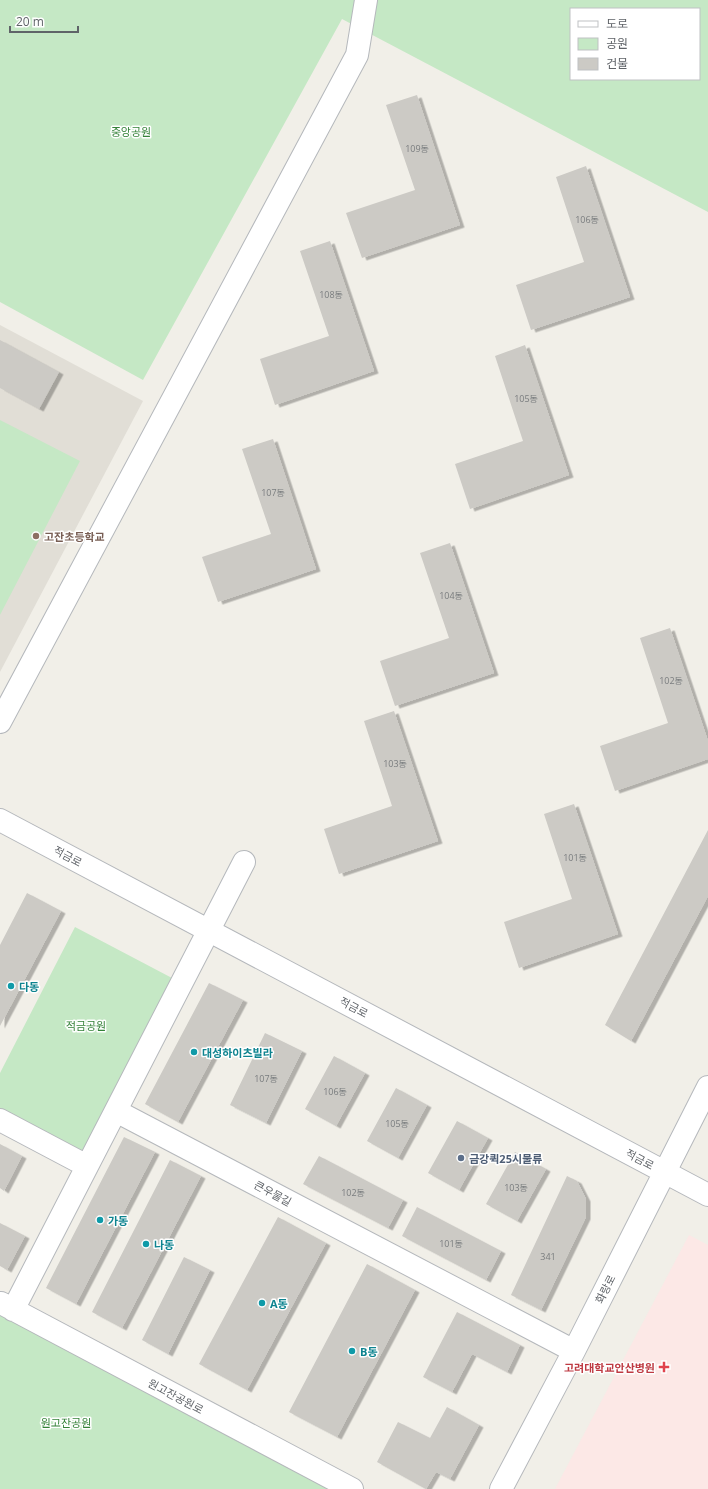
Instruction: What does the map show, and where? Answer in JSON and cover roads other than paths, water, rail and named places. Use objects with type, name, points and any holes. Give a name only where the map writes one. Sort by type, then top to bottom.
[{"type":"street","points":[[0,722],[357,54],[366,0]]},
{"type":"street","name":"적금로","points":[[0,820],[708,1195]]},
{"type":"street","points":[[7,1306],[87,1166],[244,862]]},
{"type":"street","name":"화랑로","points":[[501,1489],[574,1351],[708,1088]]},
{"type":"street","name":"큰우물길","points":[[116,1110],[574,1351]]},
{"type":"street","points":[[0,1120],[87,1166]]},
{"type":"street","name":"원고잔공원로","points":[[7,1306],[352,1489]]},
{"type":"place","name":"고잔초등학교","points":[[36,536]]},
{"type":"place","name":"다동","points":[[11,986]]},
{"type":"place","name":"대성하이츠빌라","points":[[194,1052]]},
{"type":"place","name":"금강퀵25시물류","points":[[461,1158]]},
{"type":"place","name":"가동","points":[[100,1220]]},
{"type":"place","name":"나동","points":[[146,1244]]},
{"type":"place","name":"A동","points":[[262,1303]]},
{"type":"place","name":"B동","points":[[352,1351]]},
{"type":"place","name":"고려대학교안산병원","points":[[664,1367]]},
{"type":"park label","name":"중앙공원","points":[[131,131]]},
{"type":"park label","name":"적금공원","points":[[86,1025]]},
{"type":"park label","name":"원고잔공원","points":[[66,1422]]}]
